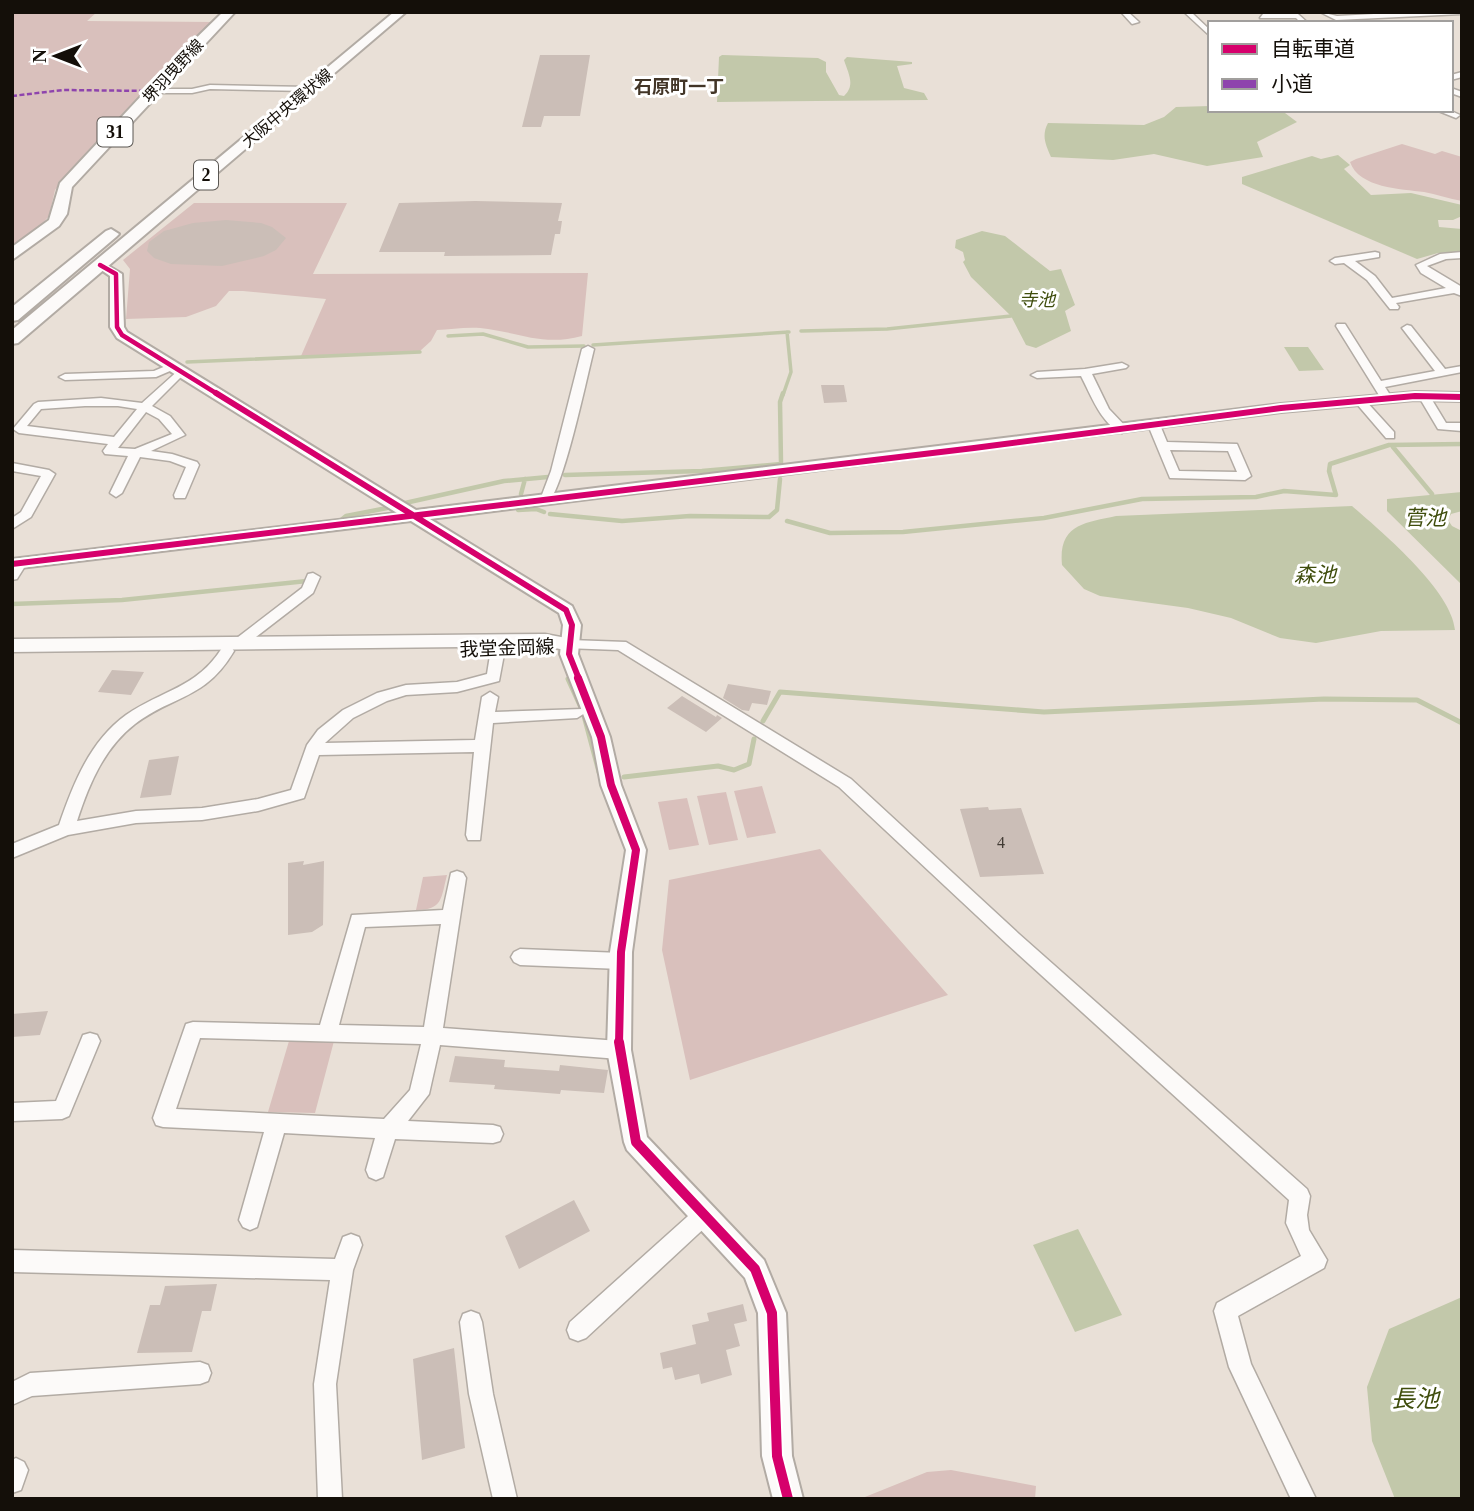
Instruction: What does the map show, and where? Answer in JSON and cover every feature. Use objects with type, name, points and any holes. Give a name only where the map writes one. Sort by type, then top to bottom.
[{"type":"main road","name":"堺羽曳野線","points":[[12,255],[54,223],[60,214],[65,186],[189,52],[230,12]]},
{"type":"main road","name":"大阪中央環状線","points":[[189,171],[382,12]]},
{"type":"main road","name":"大阪中央環状線","points":[[12,339],[401,12]]},
{"type":"main road","points":[[12,316],[119,228]]},
{"type":"main road","name":"我堂金岡線","points":[[12,657],[545,640],[570,645]]},
{"type":"main road","name":"我堂金岡線","points":[[12,646],[498,649],[570,645]]},
{"type":"street","points":[[1124,12],[1135,22]]},
{"type":"street","points":[[1187,12],[1208,32]]},
{"type":"street","points":[[1255,12],[1272,21]]},
{"type":"street","points":[[1323,12],[1336,18],[1351,20],[1462,12]]},
{"type":"street","points":[[1263,16],[1298,16],[1303,21]]},
{"type":"street","points":[[1198,24],[1208,24]]},
{"type":"street","points":[[154,91],[192,91],[211,87],[309,89]]},
{"type":"street","points":[[1375,255],[1341,260],[1371,278],[1392,304],[1460,290]]},
{"type":"street","points":[[1460,290],[1425,271],[1421,265],[1444,256],[1461,256]]},
{"type":"street","points":[[100,265],[116,274],[117,327],[122,335],[566,610],[572,625],[569,654],[601,737],[611,785],[636,850],[621,961],[619,1050],[636,1142],[755,1269],[772,1313],[777,1457],[788,1499]]},
{"type":"street","points":[[1341,326],[1382,392]]},
{"type":"street","points":[[1407,328],[1443,374]]},
{"type":"street","points":[[545,500],[557,471],[588,349]]},
{"type":"street","points":[[1037,375],[1085,373],[1122,366]]},
{"type":"street","points":[[65,377],[156,374],[177,369]]},
{"type":"street","points":[[177,369],[109,451],[172,458],[193,465],[180,495]]},
{"type":"street","points":[[15,568],[412,516],[1360,401],[1462,369]]},
{"type":"street","points":[[1085,373],[1104,410],[1122,429]]},
{"type":"street","points":[[1382,392],[1425,397],[1462,397]]},
{"type":"street","points":[[1425,397],[1442,426],[1462,426]]},
{"type":"street","points":[[1360,401],[1390,435]]},
{"type":"street","points":[[116,441],[19,429],[38,406],[118,403],[144,407],[164,416],[179,435],[135,453],[116,493]]},
{"type":"street","points":[[1154,425],[1174,475],[1245,476],[1233,447],[1163,446]]},
{"type":"street","points":[[12,467],[49,474],[28,510],[12,525]]},
{"type":"street","points":[[12,508],[28,510]]},
{"type":"street","points":[[66,828],[83,777],[119,729],[194,687],[223,661],[233,648],[308,590],[313,578]]},
{"type":"street","points":[[570,645],[621,645],[845,783],[1013,939],[1300,1196],[1295,1214],[1299,1235],[1316,1261],[1224,1311],[1240,1367],[1304,1499]]},
{"type":"street","points":[[12,851],[66,828],[165,814],[202,814],[258,806],[299,794],[313,749],[323,734],[348,714],[382,696],[406,690],[457,687],[494,677],[498,649]]},
{"type":"street","points":[[474,835],[482,746],[490,697]]},
{"type":"street","points":[[487,718],[577,713]]},
{"type":"street","points":[[313,749],[482,746]]},
{"type":"street","points":[[376,1170],[388,1129],[419,1094],[432,1035],[457,878]]},
{"type":"street","points":[[327,1033],[358,920],[449,917]]},
{"type":"street","points":[[520,957],[621,961]]},
{"type":"street","points":[[493,1134],[163,1118],[193,1030],[432,1035],[619,1050]]},
{"type":"street","points":[[12,1112],[62,1110],[90,1041]]},
{"type":"street","points":[[250,1220],[276,1125]]},
{"type":"street","points":[[578,1330],[704,1215]]},
{"type":"street","points":[[330,1499],[325,1384],[342,1270],[351,1245]]},
{"type":"street","points":[[12,1261],[342,1270]]},
{"type":"street","points":[[471,1322],[481,1394],[505,1499]]},
{"type":"street","points":[[12,1394],[30,1385],[200,1373]]},
{"type":"shaded area","points":[[12,12],[97,12],[87,21],[215,22],[111,127],[55,190],[49,216],[36,231],[12,249]]},
{"type":"shaded area","points":[[1402,144],[1435,154],[1442,151],[1462,157],[1462,201],[1382,186],[1362,177],[1350,162]]},
{"type":"shaded area","points":[[194,203],[347,203],[313,274],[588,273],[582,336],[557,340],[482,328],[456,328],[437,330],[431,341],[420,351],[301,356],[326,299],[243,291],[229,291],[216,306],[186,317],[126,319],[130,269],[123,260]]},
{"type":"shaded area","points":[[762,786],[776,833],[747,838],[734,791]]},
{"type":"shaded area","points":[[726,792],[738,840],[709,845],[697,796]]},
{"type":"shaded area","points":[[687,798],[699,845],[669,850],[658,802]]},
{"type":"shaded area","points":[[820,849],[948,995],[690,1080],[662,950],[669,880]]},
{"type":"shaded area","points":[[447,875],[442,896],[436,905],[416,910],[423,877]]},
{"type":"shaded area","points":[[289,1041],[334,1041],[315,1113],[268,1112]]},
{"type":"shaded area","points":[[951,1470],[1036,1486],[1035,1499],[860,1499],[927,1472]]},
{"type":"water","points":[[719,57],[818,58],[826,62],[826,72],[839,95],[844,96],[850,88],[844,60],[847,57],[912,62],[897,66],[904,88],[924,93],[928,100],[717,102]]},
{"type":"water","points":[[1208,106],[1208,112],[1284,112],[1297,122],[1257,142],[1263,157],[1207,166],[1154,154],[1113,160],[1051,157],[1045,140],[1048,123],[1144,125],[1164,117],[1176,107]]},
{"type":"water","points":[[1338,155],[1350,165],[1344,169],[1371,195],[1411,193],[1462,205],[1462,216],[1453,220],[1438,220],[1439,227],[1462,229],[1462,252],[1438,253],[1417,259],[1242,184],[1242,177],[1312,156],[1321,159]]},
{"type":"water","name":"寺池","points":[[982,231],[1005,236],[1050,271],[1061,269],[1075,305],[1065,311],[1071,331],[1036,348],[1026,345],[1011,316],[971,277],[963,262],[963,252],[955,248],[956,240]]},
{"type":"water","points":[[1284,347],[1308,347],[1324,370],[1299,371]]},
{"type":"water","name":"菅池","points":[[1462,492],[1462,511],[1451,514],[1448,520],[1452,526],[1462,531],[1462,585],[1387,511],[1387,499]]},
{"type":"water","name":"森池","points":[[1352,506],[1397,546],[1429,580],[1451,614],[1455,630],[1381,631],[1316,643],[1280,638],[1231,618],[1188,608],[1100,596],[1084,589],[1062,565],[1064,541],[1069,533],[1084,524],[1116,516]]},
{"type":"water","points":[[1078,1229],[1122,1315],[1075,1332],[1033,1245]]},
{"type":"water","name":"長池","points":[[1462,1297],[1462,1499],[1395,1499],[1372,1441],[1367,1387],[1389,1329]]},
{"type":"building","points":[[540,55],[590,55],[580,116],[544,116],[541,127],[522,127]]},
{"type":"building","points":[[399,203],[562,203],[558,221],[562,221],[560,234],[555,234],[551,255],[444,256],[445,252],[379,252]]},
{"type":"building","points":[[226,220],[261,223],[272,227],[286,238],[276,250],[264,256],[222,266],[171,264],[154,258],[147,251],[149,242],[164,231],[193,223]]},
{"type":"building","points":[[821,385],[844,385],[847,402],[824,403]]},
{"type":"building","points":[[112,670],[144,672],[131,695],[98,692]]},
{"type":"building","points":[[728,684],[771,691],[767,705],[752,703],[749,711],[742,710],[723,698]]},
{"type":"building","points":[[682,696],[722,718],[706,732],[667,708]]},
{"type":"building","points":[[179,756],[171,795],[140,798],[149,760]]},
{"type":"building","points":[[988,807],[989,810],[1021,808],[1044,874],[980,877],[960,809]]},
{"type":"building","points":[[304,861],[303,865],[324,861],[323,925],[312,932],[288,935],[288,863]]},
{"type":"building","points":[[48,1011],[40,1035],[12,1037],[12,1014]]},
{"type":"building","points":[[455,1056],[505,1060],[504,1067],[559,1071],[560,1065],[608,1070],[604,1093],[561,1090],[560,1094],[494,1089],[495,1085],[449,1082]]},
{"type":"building","points":[[574,1200],[590,1231],[519,1269],[505,1236]]},
{"type":"building","points":[[217,1284],[211,1311],[202,1311],[192,1352],[137,1353],[150,1305],[160,1305],[165,1286]]},
{"type":"building","points":[[743,1304],[747,1321],[734,1324],[740,1346],[726,1350],[732,1375],[701,1384],[699,1374],[675,1380],[672,1367],[663,1369],[660,1353],[696,1344],[692,1325],[709,1321],[707,1313]]},
{"type":"building","points":[[454,1348],[465,1448],[422,1460],[413,1359]]},
{"type":"waterway","points":[[801,331],[887,329],[1011,316]]},
{"type":"waterway","points":[[593,345],[787,332]]},
{"type":"waterway","points":[[783,395],[791,372],[787,332]]},
{"type":"waterway","points":[[448,336],[483,334],[528,347],[584,346]]},
{"type":"waterway","points":[[187,362],[420,352]]},
{"type":"waterway","points":[[781,463],[780,402],[783,393]]},
{"type":"waterway","points":[[787,521],[830,533],[903,532],[1044,518],[1142,499],[1256,497],[1284,491],[1336,495],[1329,471],[1330,464],[1389,445],[1462,444]]},
{"type":"waterway","points":[[1393,447],[1432,494]]},
{"type":"waterway","points":[[565,475],[702,471],[781,464]]},
{"type":"waterway","points":[[525,479],[548,477]]},
{"type":"waterway","points":[[405,503],[504,481],[525,479]]},
{"type":"waterway","points":[[521,494],[525,479]]},
{"type":"waterway","points":[[550,514],[622,521],[690,516],[769,517],[777,510],[780,479]]},
{"type":"waterway","points":[[340,521],[346,516],[387,508]]},
{"type":"waterway","points":[[518,510],[536,509],[544,512]]},
{"type":"waterway","points":[[12,604],[122,600],[307,581]]},
{"type":"waterway","points":[[568,679],[583,712],[599,772]]},
{"type":"waterway","points":[[763,721],[780,692],[1044,712],[1324,699],[1417,700],[1462,723]]},
{"type":"waterway","points":[[624,777],[718,766],[734,770],[749,764],[754,739]]},
{"type":"marked path","points":[[12,96],[63,90],[154,91]]},
{"type":"cycle path","points":[[100,265],[116,274],[117,327],[122,335],[566,610],[572,625],[569,654],[601,737],[611,785],[636,850],[621,952],[619,1050],[636,1142],[755,1269],[772,1313],[777,1456],[788,1499]]},
{"type":"cycle path","points":[[12,564],[974,448],[1281,408],[1415,396],[1462,397]]},
{"type":"district","name":"石原町一丁","points":[[679,87]]}]
